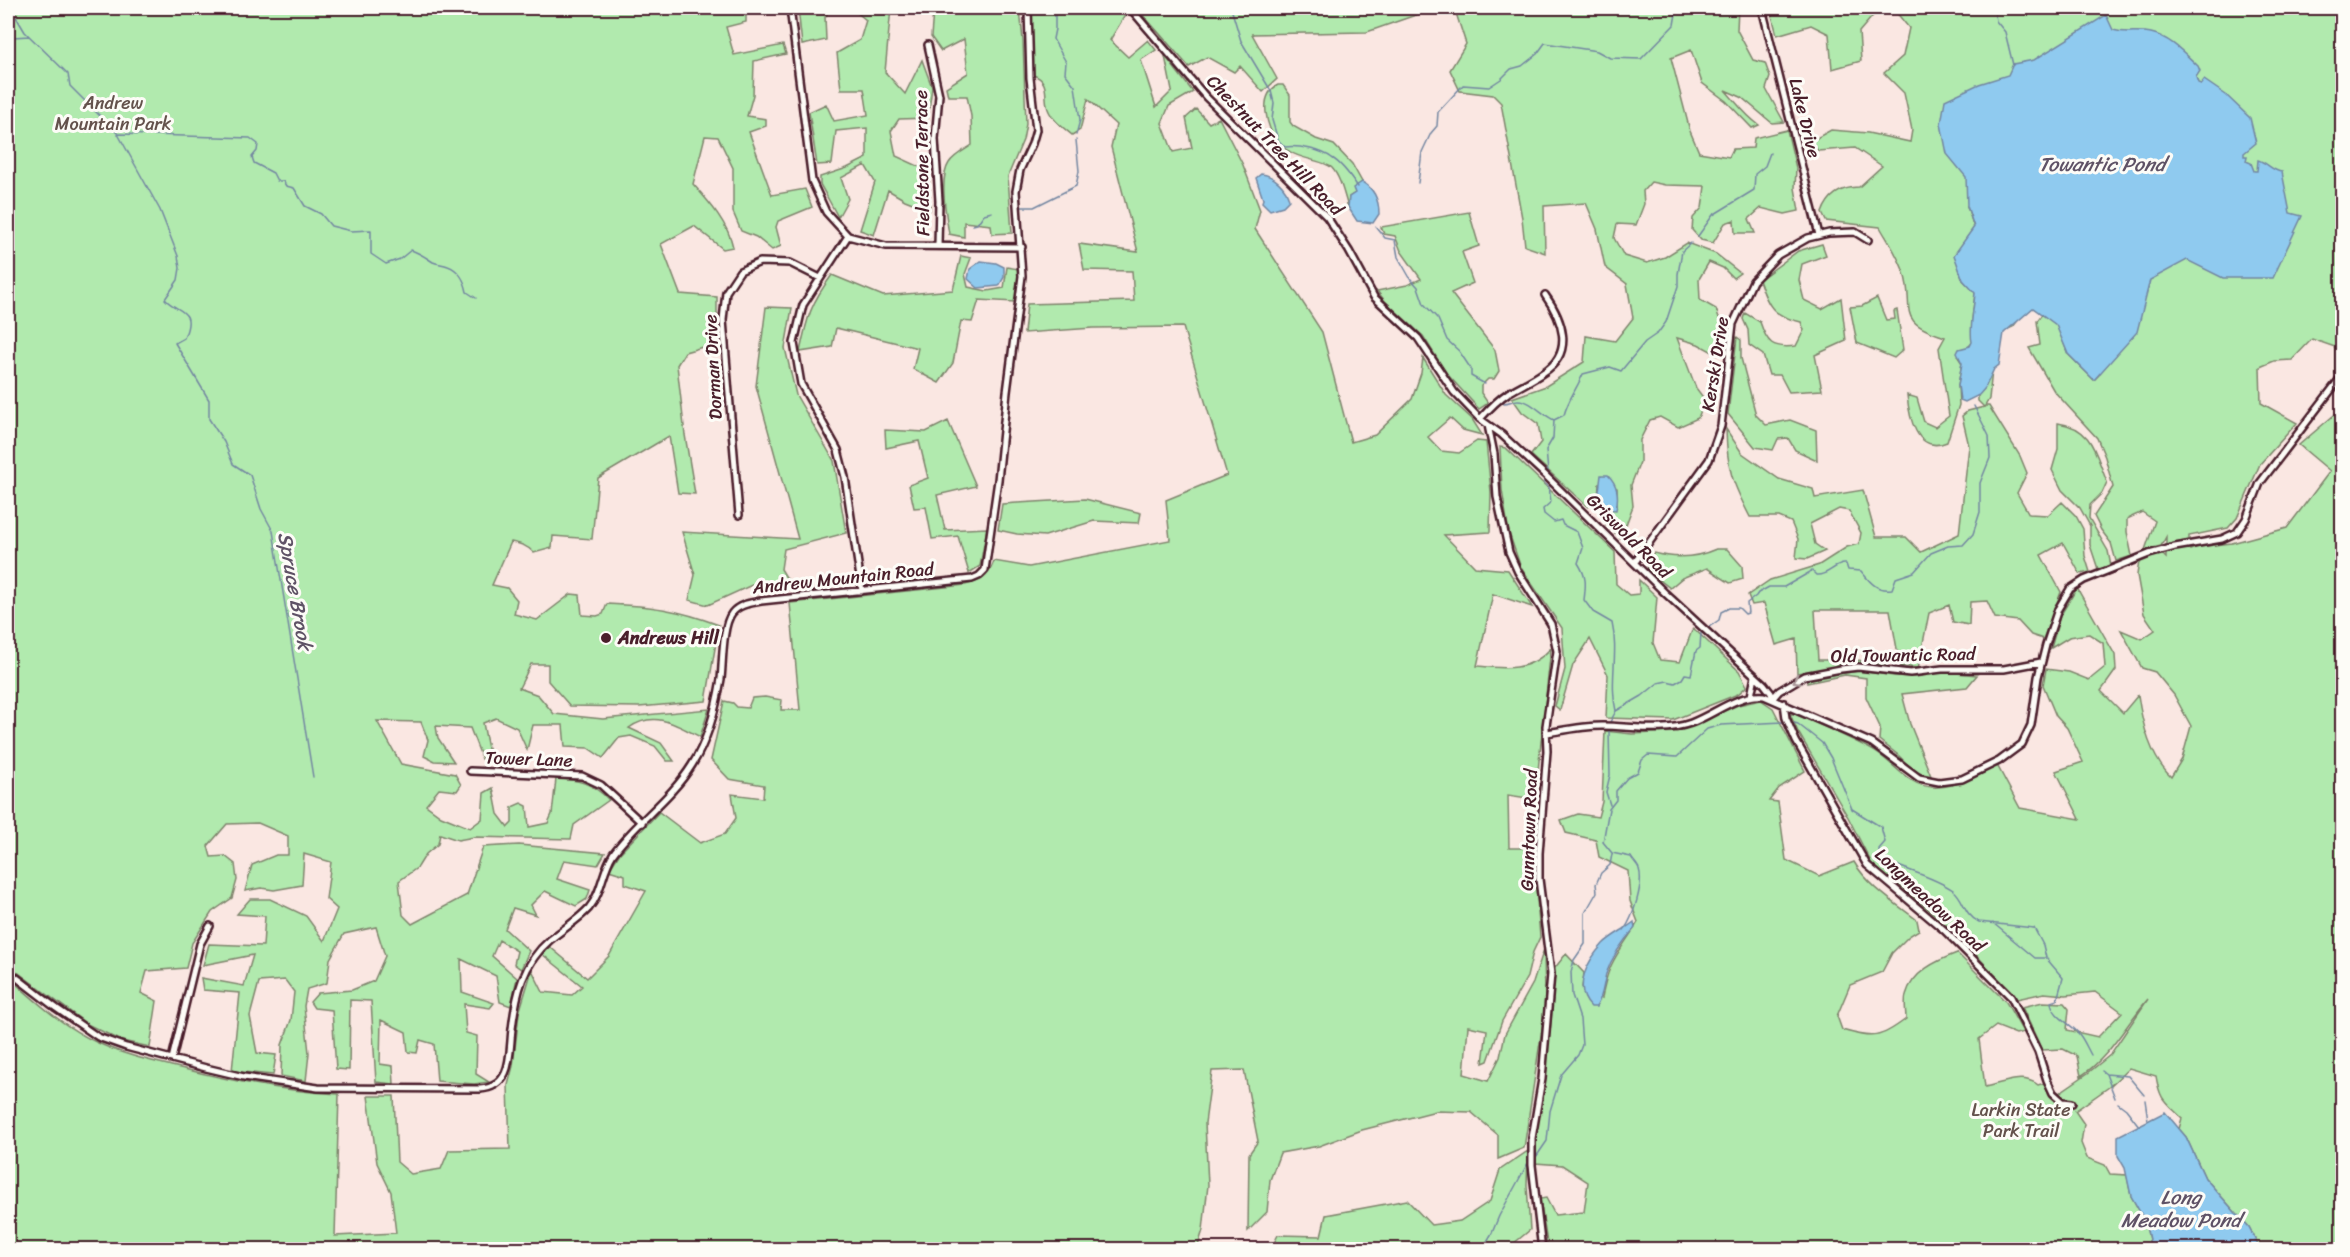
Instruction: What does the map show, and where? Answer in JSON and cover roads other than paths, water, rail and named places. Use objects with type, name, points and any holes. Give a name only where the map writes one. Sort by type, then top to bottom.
[{"type":"street","points":[[790,8],[812,181],[826,212],[848,236],[803,305],[794,343],[801,384],[838,450],[845,477],[862,591]]},
{"type":"street","name":"Andrew Mountain Road","points":[[8,971],[98,1037],[126,1047],[236,1075],[318,1088],[480,1089],[496,1086],[506,1072],[517,997],[528,965],[544,945],[591,905],[612,856],[682,778],[701,748],[716,705],[727,625],[733,612],[745,604],[761,601],[972,579],[980,576],[985,570],[1022,282],[1022,247],[1016,191],[1020,170],[1036,130],[1030,78],[1028,8]]},
{"type":"street","name":"Chestnut Tree Hill Road","points":[[1130,8],[1206,97],[1327,217],[1374,297],[1418,338],[1454,392],[1480,419]]},
{"type":"street","name":"Lake Drive","points":[[1762,8],[1819,235]]},
{"type":"street","name":"Fieldstone Terrace","points":[[928,45],[939,95],[935,139],[939,201],[938,246]]},
{"type":"street","name":"Kerski Drive","points":[[1635,562],[1709,460],[1721,426],[1733,324],[1749,288],[1778,255],[1797,243],[1819,235],[1855,232],[1868,240]]},
{"type":"street","name":"Fieldstone Terrace","points":[[848,236],[886,246],[1022,247]]},
{"type":"street","name":"Dorman Drive","points":[[739,515],[723,320],[726,292],[740,271],[760,262],[790,263],[820,278]]},
{"type":"street","points":[[1480,419],[1507,394],[1545,372],[1558,359],[1563,341],[1563,328],[1545,295]]},
{"type":"street","points":[[1547,733],[1599,726],[1656,728],[1681,726],[1751,696],[1773,698],[1872,743],[1919,778],[1949,782],[1967,777],[1987,768],[2022,744],[2031,725],[2041,662],[2058,609],[2074,585],[2149,554],[2222,539],[2237,532],[2243,526],[2255,492],[2266,474],[2343,376]]},
{"type":"street","name":"Griswold Road","points":[[1480,419],[1501,434],[1544,474],[1665,593],[1769,689],[1773,698]]},
{"type":"street","name":"Gunntown Road","points":[[1488,425],[1494,454],[1497,498],[1509,552],[1518,572],[1551,624],[1556,639],[1557,662],[1548,709],[1539,873],[1550,959],[1550,983],[1542,1078],[1533,1130],[1532,1154],[1542,1250]]},
{"type":"street","name":"Old Towantic Road","points":[[1773,698],[1779,691],[1804,676],[1841,669],[1858,667],[1910,673],[1942,669],[2004,669],[2041,662]]},
{"type":"street","points":[[1751,696],[1755,676]]},
{"type":"street","name":"Longmeadow Road","points":[[1784,703],[1786,718],[1796,741],[1867,865],[1944,930],[2011,997],[2038,1052],[2053,1093],[2063,1102],[2072,1103]]},
{"type":"street","name":"Tower Lane","points":[[470,771],[582,776],[601,785],[642,823]]},
{"type":"street","points":[[172,1059],[200,944],[210,926]]},
{"type":"water","name":"Towantic Pond","points":[[2106,15],[2113,30],[2151,33],[2171,42],[2198,66],[2200,71],[2196,77],[2198,83],[2201,84],[2204,80],[2226,95],[2250,118],[2256,143],[2244,153],[2244,156],[2247,156],[2246,161],[2251,163],[2254,171],[2257,171],[2258,160],[2282,172],[2290,213],[2302,216],[2273,278],[2223,278],[2187,260],[2150,280],[2137,332],[2094,380],[2068,354],[2056,325],[2033,308],[2004,333],[1999,365],[1994,369],[1979,395],[1965,402],[1960,400],[1958,385],[1962,363],[1957,353],[1959,349],[1970,346],[1972,342],[1971,325],[1975,293],[1963,280],[1954,255],[1974,227],[1967,206],[1966,177],[1947,154],[1941,124],[1945,100],[1979,84],[2008,75],[2013,64],[2034,60]]},
{"type":"water","points":[[1261,174],[1271,177],[1283,187],[1289,200],[1283,206],[1270,210],[1262,202],[1256,178]]},
{"type":"water","points":[[1362,182],[1370,188],[1377,200],[1379,214],[1373,223],[1357,221],[1348,207],[1349,197],[1355,193],[1353,188]]},
{"type":"water","points":[[981,261],[996,263],[1004,267],[1004,277],[999,286],[978,288],[968,279],[970,269]]},
{"type":"water","points":[[1601,475],[1608,475],[1616,487],[1616,510],[1606,509],[1598,499]]},
{"type":"water","points":[[1634,922],[1635,928],[1618,949],[1608,968],[1596,1007],[1591,1007],[1585,999],[1582,983],[1592,958],[1610,938]]},
{"type":"water","name":"Long Meadow Pond","points":[[2165,1112],[2186,1137],[2205,1178],[2249,1228],[2260,1249],[2151,1249],[2145,1221],[2131,1196],[2125,1168],[2118,1156],[2118,1136]]},
{"type":"waterway","name":"Spruce Brook","points":[[15,8],[15,15],[25,32],[68,74],[70,86],[118,134],[160,210],[178,256],[180,268],[178,280],[165,299],[184,312],[188,321],[184,338],[175,343],[209,400],[209,419],[224,442],[233,464],[250,475],[261,509],[273,531],[313,777]]},
{"type":"waterway","points":[[1055,8],[1053,39],[1066,62],[1065,73],[1075,86],[1080,120],[1076,135]]},
{"type":"waterway","points":[[1231,8],[1241,41],[1271,91],[1274,103],[1272,120],[1278,140],[1285,147],[1310,149],[1328,155],[1343,167],[1358,187]]},
{"type":"waterway","points":[[1418,183],[1422,152],[1437,126],[1438,112],[1463,85],[1489,87],[1511,69],[1522,66],[1537,54],[1545,43],[1597,51],[1610,58],[1641,59],[1674,25],[1677,8]]},
{"type":"waterway","points":[[1994,8],[1996,21],[2005,32],[2013,65]]},
{"type":"waterway","points":[[8,28],[13,37],[29,36]]},
{"type":"waterway","points":[[119,134],[250,138],[258,144],[257,151],[252,157],[254,163],[273,173],[277,181],[283,181],[286,186],[294,188],[305,206],[321,214],[331,226],[351,231],[371,230],[371,254],[386,264],[400,259],[411,250],[433,262],[446,265],[461,276],[467,292],[476,298]]},
{"type":"waterway","points":[[1022,207],[1034,207],[1076,186],[1079,171],[1076,140]]},
{"type":"waterway","points":[[1698,236],[1713,215],[1754,190],[1755,174],[1765,166],[1770,153]]},
{"type":"waterway","points":[[973,225],[977,224],[984,214],[992,212]]},
{"type":"waterway","points":[[1376,227],[1385,238],[1395,240],[1398,257],[1418,287],[1424,304],[1438,319],[1447,340],[1459,351],[1471,369],[1471,376],[1485,384]]},
{"type":"waterway","points":[[1554,420],[1564,415],[1583,374],[1610,367],[1621,371],[1645,342],[1658,333],[1666,322],[1678,286],[1682,251],[1691,243]]},
{"type":"waterway","points":[[1504,403],[1523,401],[1554,420],[1553,438],[1546,450],[1548,472]]},
{"type":"waterway","points":[[1709,627],[1719,620],[1721,612],[1729,608],[1739,608],[1745,614],[1748,613],[1747,603],[1758,593],[1769,587],[1784,587],[1812,571],[1816,575],[1821,575],[1838,565],[1846,564],[1848,570],[1861,571],[1878,587],[1892,589],[1896,578],[1914,572],[1931,553],[1948,546],[1963,545],[1973,534],[1980,512],[1980,483],[1990,458],[1989,436],[1974,406]]},
{"type":"waterway","points":[[1544,478],[1544,483],[1549,487],[1551,502],[1543,509],[1544,514],[1554,522],[1561,520],[1563,525],[1577,532],[1583,548],[1578,563],[1585,581],[1584,600],[1593,612],[1612,623],[1615,645],[1613,689],[1616,711]]},
{"type":"waterway","points":[[1610,722],[1616,711],[1642,696],[1658,683],[1667,681],[1675,683],[1685,674],[1691,675],[1696,651],[1700,648],[1701,633]]},
{"type":"waterway","points":[[1624,930],[1637,901],[1640,875],[1631,857],[1612,853],[1603,842],[1609,809],[1616,800],[1616,791],[1627,778],[1638,772],[1642,760],[1648,755],[1677,757],[1707,729],[1721,725],[1784,722]]},
{"type":"waterway","points":[[1791,722],[1798,724],[1822,743],[1831,758],[1852,809],[1881,827],[1885,842],[1879,849],[1880,858],[1936,880],[1953,890],[1969,914],[1979,922],[2034,928],[2043,945],[2046,958],[2063,978],[2057,1000],[2051,1002],[2052,1007],[2076,1030],[2091,1055]]},
{"type":"waterway","points":[[1609,731],[1610,775],[1606,792],[1610,805]]},
{"type":"waterway","points":[[1534,1160],[1547,1141],[1550,1111],[1561,1075],[1578,1055],[1582,1045],[1580,1019],[1572,995],[1571,972],[1574,960],[1585,944],[1585,913],[1597,892],[1596,884],[1601,873],[1610,865],[1612,854]]},
{"type":"waterway","points":[[1993,923],[2035,958],[2045,958]]},
{"type":"waterway","points":[[2102,1071],[2106,1074],[2128,1076],[2144,1095]]},
{"type":"waterway","points":[[2106,1074],[2115,1098]]},
{"type":"waterway","points":[[2145,1100],[2148,1120]]},
{"type":"waterway","points":[[2118,1103],[2126,1109],[2139,1126]]},
{"type":"waterway","points":[[1482,1250],[1529,1161]]},
{"type":"place","name":"Andrews Hill","points":[[606,638]]},
{"type":"park label","name":"Andrew Mountain Park","points":[[113,113]]},
{"type":"park label","name":"Larkin State Park Trail","points":[[2021,1120]]}]
